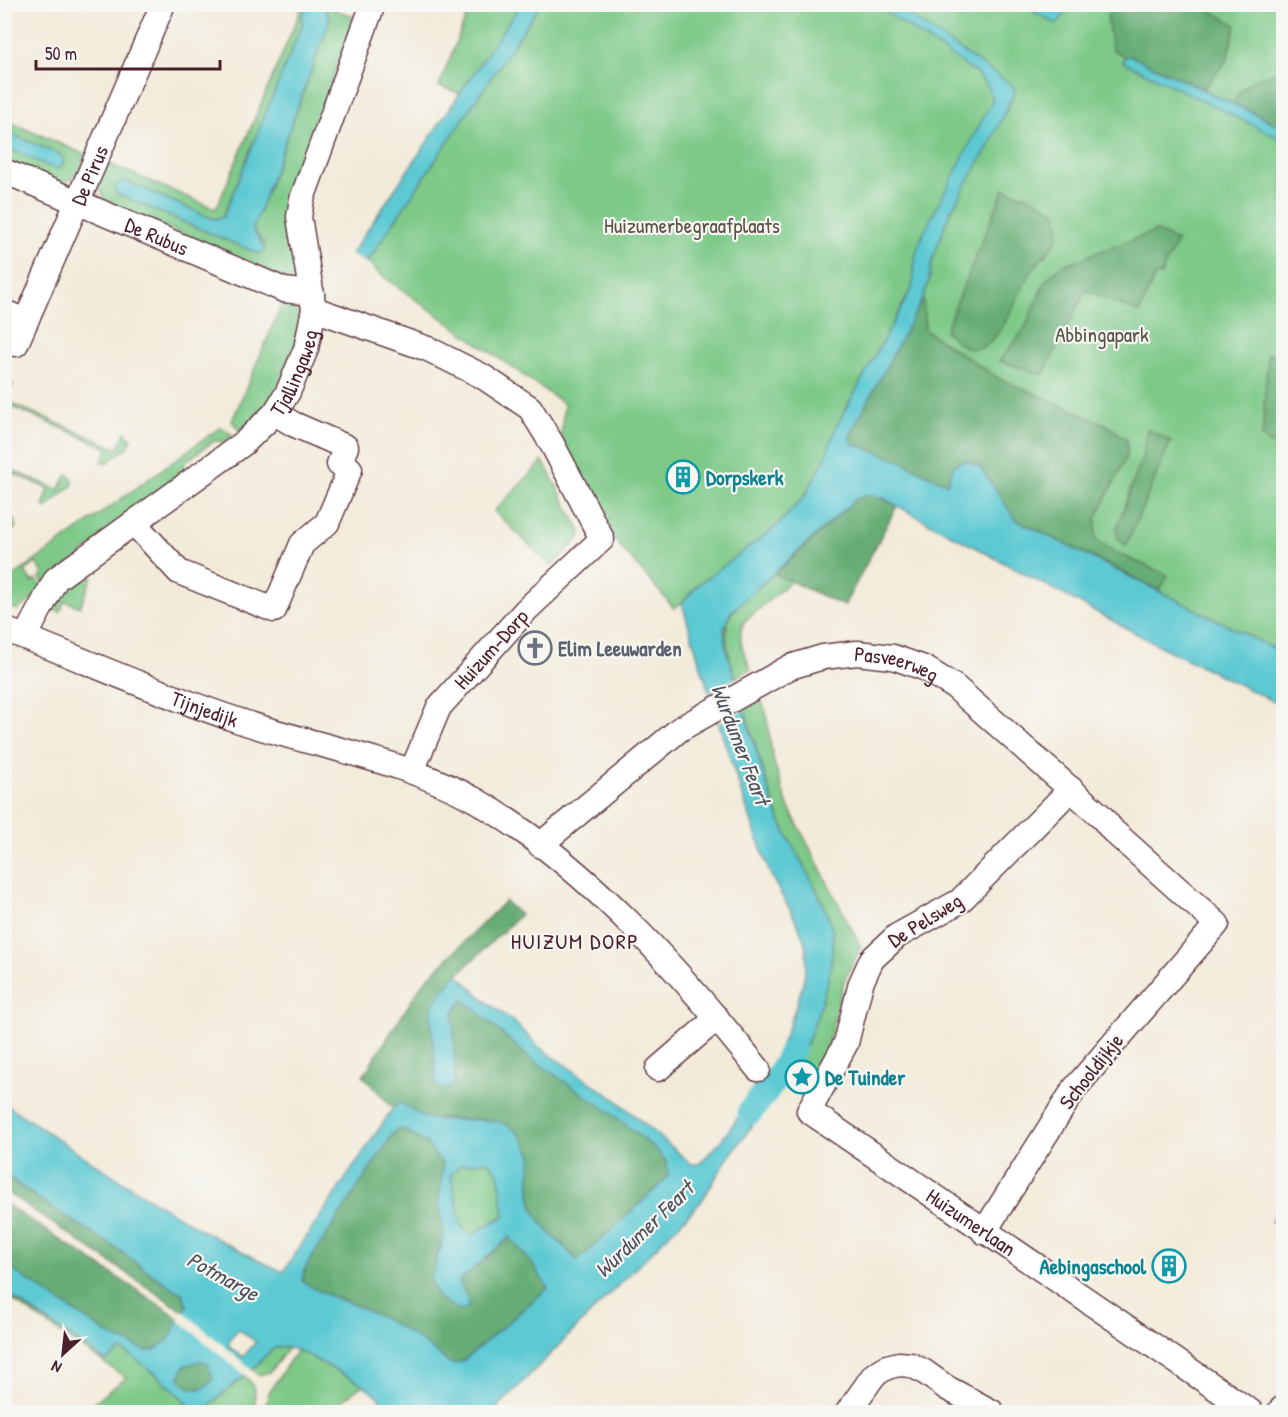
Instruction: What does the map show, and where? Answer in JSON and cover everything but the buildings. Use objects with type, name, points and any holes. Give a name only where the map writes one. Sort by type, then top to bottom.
[{"type":"street","name":"De Pirus","points":[[16,344],[15,316],[76,202],[163,4]]},
{"type":"street","name":"Tjallingaweg","points":[[15,633],[56,579],[244,443],[275,412],[288,392],[306,349],[313,301],[299,217],[302,199],[373,4]]},
{"type":"street","name":"De Rubus","points":[[4,171],[313,301]]},
{"type":"street","name":"Huizum-Dorp","points":[[313,301],[428,349],[482,376],[530,408],[552,444],[602,539],[526,610],[439,707],[412,771]]},
{"type":"street","points":[[134,523],[179,572],[274,610],[302,544],[327,523],[350,470],[339,464],[346,447],[293,424],[275,412]]},
{"type":"street","name":"Tijnjedijk","points":[[15,633],[236,720],[412,771]]},
{"type":"street","name":"Pasveerweg","points":[[540,845],[680,729],[790,667],[823,657],[857,653],[893,657],[924,668],[955,687],[1071,789],[1217,924]]},
{"type":"street","points":[[412,771],[477,801],[540,845],[646,940],[717,1018],[758,1069]]},
{"type":"street","name":"De Pelsweg","points":[[809,1112],[846,1043],[861,983],[872,959],[897,936],[960,901],[1071,789]]},
{"type":"street","name":"Schooldijkje","points":[[984,1232],[1075,1088],[1217,924]]},
{"type":"street","points":[[658,1069],[717,1018]]},
{"type":"street","name":"Huizumerlaan","points":[[809,1112],[984,1232],[1048,1272],[1251,1413]]},
{"type":"street","points":[[848,1413],[874,1375],[886,1367],[899,1364],[911,1365],[923,1371],[982,1408]]},
{"type":"green space","points":[[289,5],[306,7],[303,23],[223,217],[215,219],[208,217],[124,180],[115,188],[117,194],[259,254],[264,244],[253,229],[330,20],[325,6],[355,17],[291,198],[298,275],[291,281],[105,201],[99,187],[107,163],[216,209],[301,10]]},
{"type":"green space","points":[[471,5],[520,5],[461,94],[439,86]]},
{"type":"green space","name":"Huizumerbegraafplaats","points":[[540,5],[876,5],[977,74],[987,85],[993,100],[914,264],[916,276],[912,288],[836,427],[824,461],[804,497],[776,527],[699,584],[682,603],[674,608],[619,545],[609,529],[561,436],[564,404],[378,273],[367,261]]},
{"type":"green space","name":"Abbingapark","points":[[893,5],[1283,5],[1283,653],[1016,520],[854,427],[929,281],[934,255],[953,207],[992,138],[1015,91],[1012,85]]},
{"type":"green space","points":[[1117,5],[1201,5],[1236,25],[1227,60],[1203,89],[1131,56],[1125,57],[1112,49],[1107,16]]},
{"type":"green space","points":[[1283,71],[1283,127],[1233,103],[1243,89],[1254,80]]},
{"type":"green space","points":[[5,120],[86,155],[77,174],[70,180],[60,183],[5,161],[4,147],[56,168],[61,167],[64,161],[61,155],[5,131]]},
{"type":"green space","points":[[1004,189],[1035,199],[1056,212],[1059,232],[1053,246],[1028,277],[997,334],[990,343],[981,348],[971,349],[945,331]]},
{"type":"green space","points":[[1156,231],[1177,241],[1160,276],[1155,276],[1139,313],[1086,290],[1043,375],[999,361],[1024,330],[1046,280],[1061,266]]},
{"type":"green space","points":[[923,298],[925,330],[998,378],[1109,426],[1127,440],[1127,456],[1096,518],[1096,540],[1116,553],[1168,575],[1160,590],[1016,520],[980,467],[964,460],[954,465],[947,484],[899,460],[853,444],[850,437],[854,427]]},
{"type":"green space","points":[[283,302],[291,305],[297,313],[297,331],[290,356],[271,397],[240,432],[232,421]]},
{"type":"green space","points":[[1268,353],[1283,357],[1283,451],[1262,438]]},
{"type":"green space","points":[[11,383],[13,384],[6,401],[118,449],[125,432],[132,439],[128,447],[107,463],[102,462],[108,448],[5,404],[5,395]]},
{"type":"green space","points":[[221,427],[234,436],[225,442],[214,441],[185,462],[184,472],[44,584],[40,577],[43,573],[36,563],[25,571],[32,582],[36,579],[42,587],[32,600],[17,610],[5,605],[4,583]]},
{"type":"green space","points":[[1147,429],[1171,441],[1126,546],[1118,538],[1116,530],[1142,458]]},
{"type":"green space","points":[[543,461],[581,532],[580,538],[551,566],[494,511]]},
{"type":"green space","points":[[5,467],[59,490],[67,474],[73,479],[73,485],[46,508],[43,506],[49,489],[5,470]]},
{"type":"green space","points":[[866,495],[875,495],[897,506],[844,606],[775,574],[856,499]]},
{"type":"green space","points":[[8,515],[15,521],[16,527],[5,538],[5,524]]},
{"type":"green space","points":[[90,570],[92,577],[80,607],[65,601],[60,612],[55,610],[69,585]]},
{"type":"green space","points":[[775,573],[791,581],[744,622],[741,640],[751,669],[735,678],[726,640],[726,627],[730,617],[745,598]]},
{"type":"green space","points":[[761,700],[766,712],[773,759],[787,804],[861,947],[844,981],[827,1048],[801,1091],[785,1083],[802,1055],[818,1014],[829,971],[833,938],[826,910],[779,818],[744,709]]},
{"type":"green space","points":[[505,901],[520,915],[457,975],[431,1014],[436,1085],[453,1030],[453,1013],[463,999],[530,1058],[607,1110],[655,1148],[662,1155],[669,1171],[661,1184],[578,1261],[543,1226],[532,1205],[530,1176],[532,1155],[486,1119],[425,1118],[399,1103],[393,1108],[363,1076],[422,984]]},
{"type":"green space","points":[[403,1129],[426,1143],[443,1164],[439,1202],[444,1236],[435,1258],[459,1281],[510,1237],[532,1263],[548,1288],[463,1361],[455,1364],[447,1362],[427,1345],[377,1315],[302,1282],[306,1266],[393,1134],[396,1130]]},
{"type":"green space","points":[[488,1161],[499,1174],[504,1216],[471,1235],[461,1226],[451,1174],[461,1165]]},
{"type":"green space","points":[[4,1174],[183,1294],[187,1306],[184,1312],[5,1191]]},
{"type":"green space","points":[[1283,1202],[1284,1231],[1271,1221]]},
{"type":"green space","points":[[4,1203],[172,1313],[180,1321],[169,1339],[153,1351],[147,1351],[111,1336],[5,1265]]},
{"type":"green space","points":[[4,1292],[105,1360],[122,1350],[148,1368],[188,1404],[177,1412],[81,1412],[126,1378],[5,1295]]},
{"type":"green space","points":[[281,1345],[289,1347],[270,1372],[259,1375],[252,1369],[272,1349]]},
{"type":"green space","points":[[297,1350],[363,1385],[326,1412],[263,1412],[269,1392]]},
{"type":"green space","points":[[200,1361],[207,1362],[213,1379],[205,1387],[196,1389],[187,1386],[179,1378],[184,1366]]},
{"type":"green space","points":[[245,1376],[255,1392],[254,1412],[211,1412],[211,1404]]},
{"type":"water","points":[[1034,4],[1071,5],[1057,24],[1034,12]]},
{"type":"water","points":[[301,5],[323,5],[330,19],[253,229],[265,250],[259,254],[117,194],[115,188],[124,180],[208,217],[215,219],[223,217],[303,23],[301,19],[306,7]]},
{"type":"water","points":[[520,5],[540,5],[367,262],[351,254]]},
{"type":"water","points":[[876,5],[893,5],[1012,85],[1015,91],[990,144],[950,212],[932,261],[929,281],[923,298],[854,427],[850,437],[853,444],[899,460],[947,484],[954,465],[964,460],[980,467],[1016,520],[1283,653],[1283,706],[1158,645],[881,497],[866,495],[856,499],[731,612],[724,629],[726,648],[771,797],[785,831],[826,910],[833,938],[829,971],[818,1014],[802,1056],[785,1083],[781,1084],[769,1072],[787,1029],[804,978],[806,950],[804,939],[772,878],[756,835],[682,603],[699,584],[776,527],[804,497],[824,461],[836,427],[912,288],[916,256],[926,228],[993,99],[987,85],[977,74]]},
{"type":"water","points":[[1131,56],[1283,127],[1283,140],[1123,62],[1125,57]]},
{"type":"water","points":[[4,131],[61,155],[64,161],[61,167],[56,169],[5,147]]},
{"type":"water","name":"Potmarge","points":[[455,976],[459,976],[488,1003],[512,1020],[539,1047],[615,1099],[692,1164],[699,1164],[720,1142],[740,1115],[744,1100],[760,1081],[775,1090],[773,1097],[726,1161],[701,1202],[493,1412],[392,1412],[376,1394],[363,1385],[300,1351],[281,1346],[272,1349],[256,1366],[211,1404],[211,1412],[177,1412],[188,1403],[154,1372],[122,1350],[106,1361],[5,1292],[5,1265],[111,1336],[147,1351],[153,1351],[169,1339],[187,1306],[183,1294],[40,1200],[5,1174],[4,1103],[175,1214],[210,1235],[283,1272],[393,1108],[399,1103],[427,1118],[485,1120],[508,1125],[521,1137],[532,1155],[530,1192],[537,1216],[543,1226],[578,1261],[661,1184],[668,1176],[667,1163],[655,1148],[607,1110],[530,1058],[463,999],[453,1013],[455,1082],[450,1088],[442,1089],[436,1085],[431,1014],[434,1002]],"holes":[[[403,1129],[426,1143],[443,1164],[439,1202],[444,1236],[431,1279],[437,1297],[460,1311],[470,1306],[459,1281],[510,1237],[532,1263],[548,1288],[463,1361],[455,1364],[447,1362],[415,1337],[390,1322],[321,1292],[302,1281],[306,1266],[396,1130]],[[488,1161],[499,1174],[504,1216],[471,1235],[461,1226],[451,1174],[461,1165]],[[238,1329],[256,1342],[243,1357],[229,1347],[229,1342]],[[200,1361],[207,1362],[213,1379],[200,1389],[187,1386],[179,1378],[184,1366]]]},
{"type":"pier","points":[[735,678],[746,709],[718,723],[708,694]]},
{"type":"pier","points":[[182,1310],[254,1372],[247,1377],[180,1321],[178,1319]]},
{"type":"waterway","name":"Wurdumer Feart","points":[[750,1112],[780,1074],[793,1049]]},
{"type":"place","name":"Dorpskerk","points":[[683,477]]},
{"type":"place","name":"Elim Leeuwarden","points":[[535,648]]},
{"type":"place","name":"De Tuinder","points":[[802,1077]]},
{"type":"place","name":"Aebingaschool","points":[[1169,1266]]},
{"type":"district","name":"HUIZUM DORP","points":[[575,941]]}]
